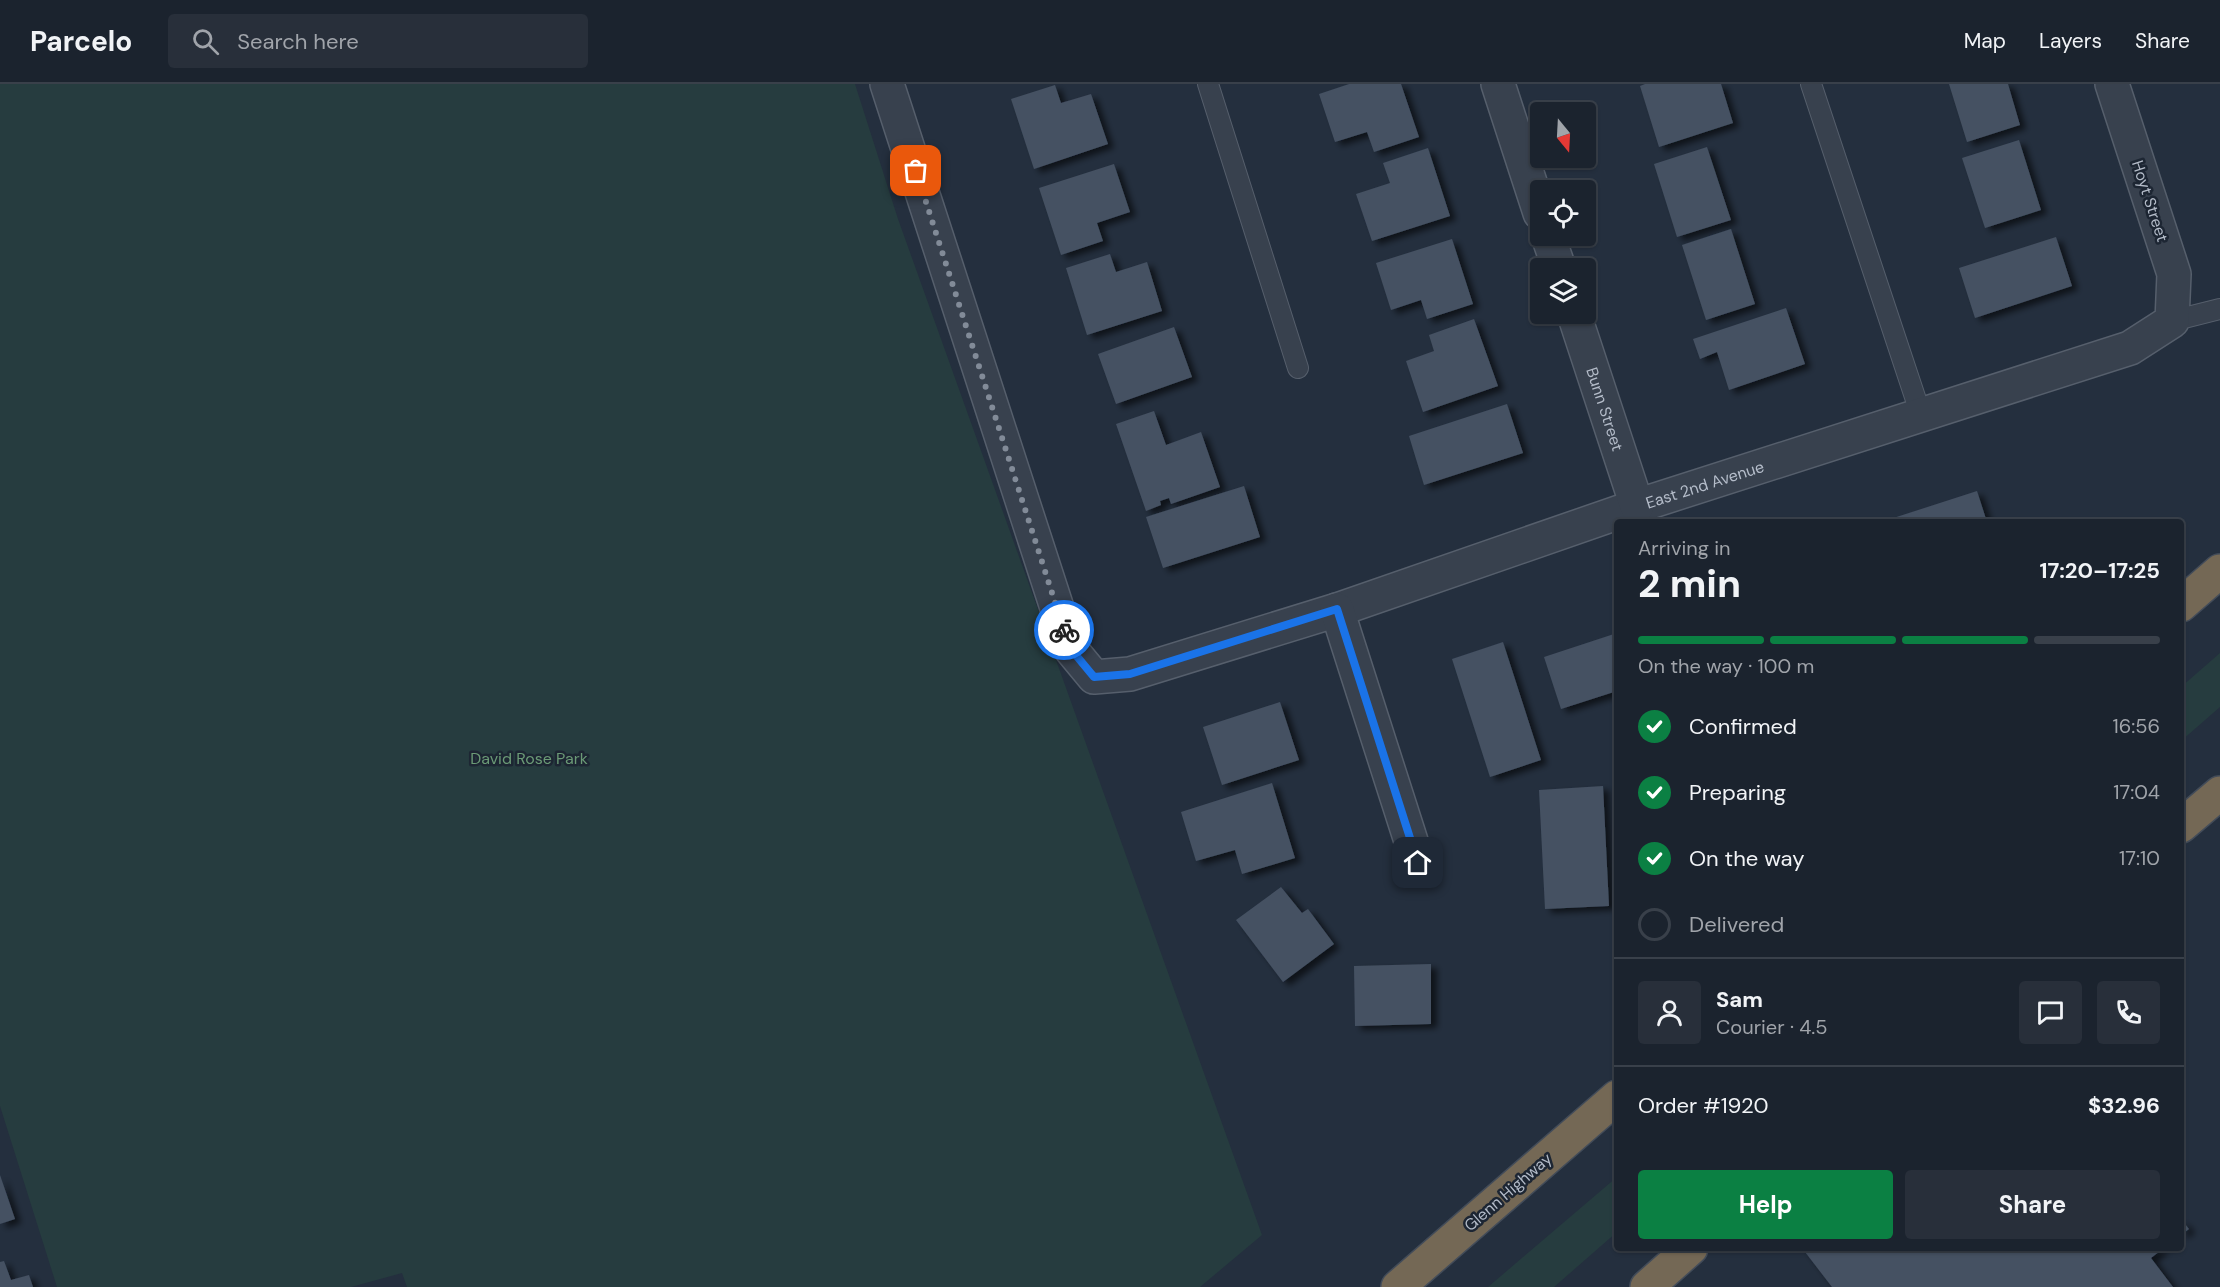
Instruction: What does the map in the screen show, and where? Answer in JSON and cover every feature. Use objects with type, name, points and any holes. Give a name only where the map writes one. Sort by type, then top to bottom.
[{"type":"highway","points":[[2184,602],[2220,571]]},
{"type":"highway","points":[[2184,823],[2220,793]]},
{"type":"highway","name":"Glenn Highway","points":[[1398,1287],[1614,1100]]},
{"type":"highway","points":[[1647,1287],[1688,1251]]},
{"type":"street","name":"East 2nd Avenue","points":[[887,84],[1070,648],[1094,677],[1130,674],[1337,609],[1637,506],[2130,348],[2172,321]]},
{"type":"street","points":[[1498,84],[1530,182]]},
{"type":"street","name":"Hoyt Street","points":[[2112,84],[2174,274],[2172,321]]},
{"type":"street","name":"Bunn Street","points":[[1577,324],[1637,506]]},
{"type":"street","points":[[1337,609],[1418,863]]},
{"type":"lane","points":[[1208,84],[1298,368]]},
{"type":"lane","points":[[1811,84],[1921,415]]},
{"type":"lane","points":[[2172,321],[2220,309]]},
{"type":"green space","name":"David Rose Park","points":[[0,84],[855,84],[898,219],[1262,1235],[1200,1287],[407,1287],[402,1273],[351,1287],[57,1287],[0,1106]]},
{"type":"green space","points":[[2220,653],[2220,707],[2184,738],[2184,684]]},
{"type":"green space","points":[[1614,1180],[1614,1235],[1554,1287],[1488,1287]]},
{"type":"building","points":[[1349,84],[1401,84],[1419,137],[1374,152],[1367,132],[1335,142],[1319,94]]},
{"type":"building","points":[[1645,84],[1721,84],[1733,123],[1659,147],[1640,86]]},
{"type":"building","points":[[1949,84],[2008,84],[2020,125],[1967,142]]},
{"type":"building","points":[[1055,85],[1061,103],[1091,94],[1108,144],[1034,169],[1011,99]]},
{"type":"building","points":[[2019,140],[2041,210],[1985,228],[1962,158]]},
{"type":"building","points":[[1707,147],[1731,220],[1677,237],[1654,164]]},
{"type":"building","points":[[1428,148],[1450,216],[1372,241],[1356,194],[1390,183],[1383,163]]},
{"type":"building","points":[[1114,164],[1130,212],[1097,223],[1103,241],[1061,255],[1039,188]]},
{"type":"building","points":[[1731,229],[1755,304],[1706,320],[1682,245]]},
{"type":"building","points":[[2056,237],[2072,286],[1975,318],[1959,268]]},
{"type":"building","points":[[1452,239],[1473,304],[1427,319],[1421,300],[1391,310],[1376,263]]},
{"type":"building","points":[[1110,254],[1116,272],[1147,262],[1162,311],[1087,335],[1066,268]]},
{"type":"building","points":[[1786,308],[1805,364],[1729,390],[1717,352],[1700,359],[1693,339]]},
{"type":"building","points":[[1474,319],[1498,386],[1423,412],[1406,361],[1434,351],[1429,335]]},
{"type":"building","points":[[1174,327],[1192,377],[1116,404],[1098,354]]},
{"type":"building","points":[[1507,404],[1523,453],[1424,485],[1409,436]]},
{"type":"building","points":[[1154,411],[1166,445],[1201,432],[1220,487],[1171,504],[1169,498],[1160,501],[1161,505],[1146,511],[1116,424]]},
{"type":"building","points":[[1244,486],[1260,537],[1163,568],[1146,517]]},
{"type":"building","points":[[1977,491],[1986,519],[1890,519]]},
{"type":"building","points":[[1614,634],[1614,692],[1561,709],[1544,657]]},
{"type":"building","points":[[1503,642],[1541,760],[1490,777],[1452,659]]},
{"type":"building","points":[[1280,702],[1299,760],[1222,785],[1203,727]]},
{"type":"building","points":[[1272,783],[1295,858],[1242,874],[1235,850],[1196,861],[1181,812]]},
{"type":"building","points":[[1603,786],[1609,906],[1545,909],[1539,790]]},
{"type":"building","points":[[1281,887],[1302,913],[1308,909],[1334,944],[1283,982],[1236,920]]},
{"type":"building","points":[[1431,964],[1431,1024],[1355,1026],[1354,966]]},
{"type":"building","points":[[0,1175],[15,1219],[0,1224]]},
{"type":"building","points":[[2184,1223],[2189,1229],[2184,1233]]},
{"type":"building","points":[[1804,1251],[2160,1251],[2151,1258],[2173,1287],[1832,1287]]},
{"type":"building","points":[[4,1261],[11,1280],[29,1275],[33,1287],[0,1287],[0,1262]]},
{"type":"way so far","points":[[916,171],[1064,630]]},
{"type":"route","points":[[1064,630],[1070,648],[1094,677],[1130,674],[1337,609],[1418,863]]}]
